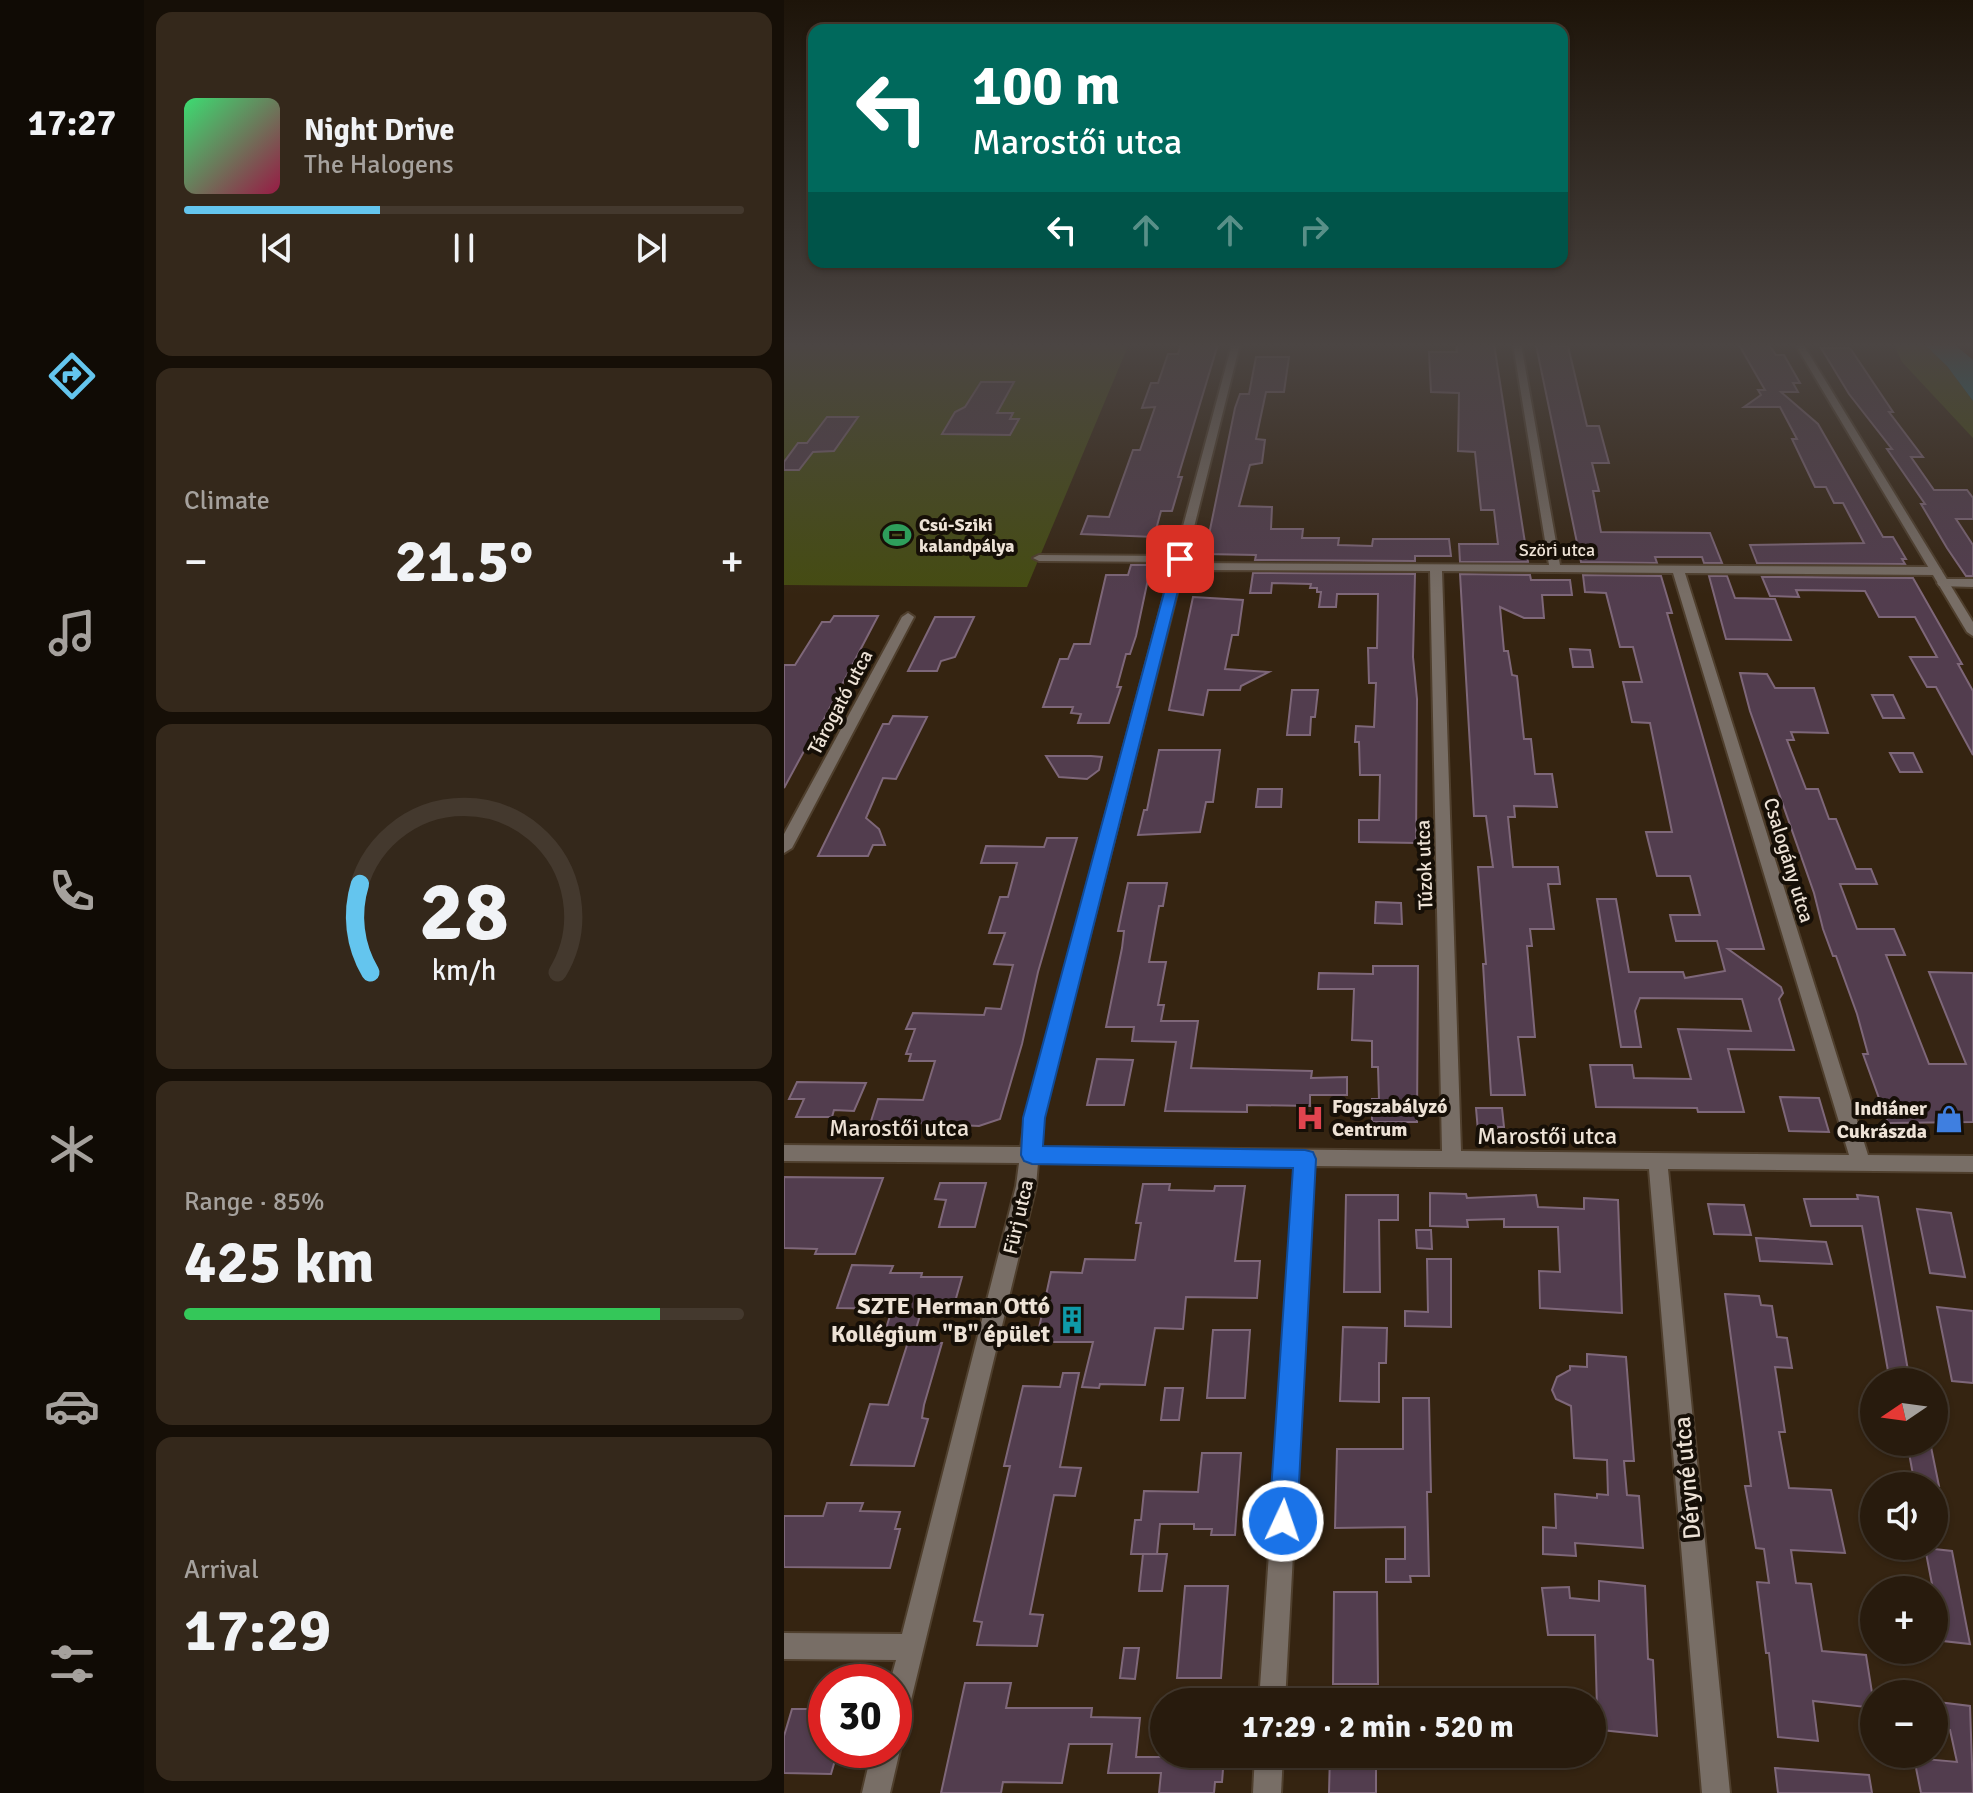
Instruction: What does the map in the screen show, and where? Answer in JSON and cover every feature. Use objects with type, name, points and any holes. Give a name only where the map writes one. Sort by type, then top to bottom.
[{"type":"street","name":"Fürj utca","points":[[907,1664],[1032,1155],[1034,1118],[1214,428]]},
{"type":"street","points":[[1531,428],[1555,568]]},
{"type":"street","points":[[1849,428],[1973,632]]},
{"type":"street","name":"Szöri utca","points":[[1039,558],[1436,567],[1936,571]]},
{"type":"street","name":"Túzok utca","points":[[1436,567],[1452,1161]]},
{"type":"street","name":"Csalogány utca","points":[[1678,569],[1861,1163]]},
{"type":"street","points":[[1943,583],[1973,583]]},
{"type":"street","name":"Tárogató utca","points":[[784,848],[908,617]]},
{"type":"street","name":"Marostői utca","points":[[784,1153],[1973,1164]]},
{"type":"street","points":[[1273,1688],[1305,1159]]},
{"type":"street","name":"Déryné utca","points":[[1658,1162],[1716,1793]]},
{"type":"street","points":[[784,1646],[911,1647]]},
{"type":"street","points":[[876,1793],[882,1768]]},
{"type":"street","points":[[1267,1793],[1268,1768]]},
{"type":"green space","points":[[784,428],[1094,428],[1027,587],[784,585]]},
{"type":"green space","points":[[1963,428],[1973,428],[1973,438]]},
{"type":"building","points":[[819,428],[850,428],[834,451],[813,452],[799,470],[784,470],[784,462],[798,443],[807,443]]},
{"type":"building","points":[[946,428],[1014,428],[1010,435],[942,434]]},
{"type":"building","points":[[1148,428],[1193,428],[1178,477],[1182,477],[1172,511],[1161,511],[1154,537],[1081,534],[1088,516],[1109,517],[1133,450],[1140,450]]},
{"type":"building","points":[[1231,428],[1258,428],[1256,439],[1265,440],[1262,463],[1250,465],[1239,506],[1272,507],[1271,529],[1303,529],[1302,538],[1339,538],[1338,545],[1372,546],[1373,539],[1449,539],[1451,556],[1415,556],[1415,561],[1255,560],[1256,555],[1205,554]]},
{"type":"building","points":[[1458,428],[1507,428],[1528,562],[1460,562],[1459,544],[1498,544],[1494,510],[1481,510],[1475,452],[1458,451]]},
{"type":"building","points":[[1553,428],[1599,428],[1609,463],[1592,463],[1599,491],[1593,491],[1601,532],[1710,533],[1722,563],[1704,563],[1702,557],[1655,557],[1657,563],[1581,562]]},
{"type":"building","points":[[1791,428],[1820,428],[1883,537],[1893,537],[1906,559],[1902,559],[1905,564],[1757,563],[1750,545],[1864,543],[1843,503],[1834,503],[1826,487],[1815,487],[1792,439],[1797,439]]},
{"type":"building","points":[[1875,428],[1901,428],[1923,457],[1911,457],[1934,490],[1967,490],[1973,498],[1973,519],[1956,519],[1973,545],[1973,576],[1966,576],[1947,548],[1921,504],[1925,504],[1887,449],[1892,449]]},
{"type":"building","points":[[1131,565],[1151,565],[1136,636],[1130,654],[1126,654],[1117,687],[1121,687],[1109,723],[1078,723],[1081,714],[1071,713],[1073,707],[1043,707],[1060,659],[1068,659],[1074,644],[1090,644],[1106,575],[1128,575]]},
{"type":"building","points":[[1253,573],[1415,574],[1416,843],[1359,842],[1359,820],[1379,820],[1380,775],[1360,775],[1359,742],[1355,742],[1356,726],[1374,727],[1376,683],[1369,683],[1368,648],[1377,648],[1378,594],[1337,594],[1336,607],[1319,607],[1321,592],[1310,588],[1311,584],[1272,583],[1271,593],[1250,593]]},
{"type":"building","points":[[1460,574],[1530,575],[1531,580],[1570,580],[1572,595],[1542,595],[1544,618],[1524,618],[1500,607],[1504,651],[1508,651],[1512,675],[1517,676],[1524,739],[1531,739],[1535,774],[1552,774],[1557,807],[1514,806],[1515,817],[1508,817],[1513,867],[1558,867],[1560,884],[1548,884],[1554,929],[1530,929],[1532,946],[1527,946],[1535,1037],[1518,1037],[1525,1095],[1491,1095],[1483,964],[1486,964],[1478,867],[1493,867],[1486,816],[1474,816]]},
{"type":"building","points":[[1583,575],[1661,576],[1672,613],[1667,613],[1764,949],[1728,949],[1781,987],[1783,993],[1779,999],[1794,1050],[1728,1049],[1744,1112],[1698,1112],[1697,1108],[1596,1107],[1590,1065],[1632,1065],[1634,1078],[1691,1079],[1678,1029],[1751,1031],[1742,999],[1640,998],[1635,1011],[1641,1047],[1621,1047],[1597,899],[1616,899],[1629,972],[1683,972],[1685,978],[1725,971],[1717,941],[1676,941],[1670,915],[1700,915],[1690,876],[1657,876],[1646,832],[1672,832],[1650,723],[1632,722],[1623,682],[1642,682],[1633,647],[1620,647],[1606,593],[1585,592]]},
{"type":"building","points":[[1709,576],[1727,576],[1735,598],[1775,599],[1791,640],[1726,639]]},
{"type":"building","points":[[1762,577],[1913,578],[1962,664],[1958,664],[1973,691],[1973,755],[1936,687],[1927,687],[1910,657],[1937,657],[1915,617],[1879,617],[1865,591],[1796,590],[1799,597],[1770,596]]},
{"type":"building","points":[[1193,597],[1243,600],[1238,635],[1232,635],[1225,669],[1269,672],[1241,686],[1240,690],[1208,690],[1203,715],[1169,710]]},
{"type":"building","points":[[834,616],[878,616],[813,740],[810,740],[784,788],[784,665],[795,665],[822,622],[830,622]]},
{"type":"building","points":[[935,617],[974,617],[955,657],[941,661],[937,671],[908,671]]},
{"type":"building","points":[[1570,649],[1590,650],[1593,667],[1573,667]]},
{"type":"building","points":[[1740,673],[1767,674],[1775,688],[1814,688],[1828,733],[1791,732],[1794,740],[1787,740],[1806,789],[1818,789],[1829,819],[1836,819],[1856,869],[1871,869],[1877,884],[1840,884],[1857,929],[1894,929],[1905,955],[1886,955],[1929,1064],[1966,1064],[1929,972],[1973,973],[1973,1122],[1888,1123],[1863,1054],[1868,1054],[1857,1014],[1823,929],[1814,893],[1750,711]]},
{"type":"building","points":[[1292,690],[1318,690],[1310,735],[1287,735]]},
{"type":"building","points":[[1872,695],[1893,695],[1904,718],[1883,718]]},
{"type":"building","points":[[893,716],[927,717],[896,779],[883,778],[866,818],[879,829],[885,845],[873,845],[868,856],[818,856],[883,724],[889,724]]},
{"type":"building","points":[[1159,750],[1220,750],[1213,802],[1206,802],[1200,832],[1138,835],[1144,810],[1147,810]]},
{"type":"building","points":[[1890,753],[1913,753],[1922,772],[1900,772]]},
{"type":"building","points":[[1046,756],[1102,757],[1099,770],[1087,779],[1059,777]]},
{"type":"building","points":[[1258,789],[1282,789],[1281,807],[1256,807]]},
{"type":"building","points":[[1047,838],[1077,838],[1000,1119],[979,1126],[871,1121],[878,1099],[923,1100],[935,1061],[909,1061],[911,1054],[906,1054],[915,1029],[906,1029],[913,1013],[984,1015],[986,1008],[1001,1009],[1013,965],[994,964],[1005,933],[989,933],[1000,897],[1008,897],[1017,863],[981,863],[986,846],[1044,847]]},
{"type":"building","points":[[1128,883],[1167,883],[1163,906],[1159,906],[1149,962],[1166,962],[1158,1005],[1164,1005],[1161,1021],[1198,1021],[1191,1068],[1312,1071],[1311,1078],[1347,1077],[1347,1095],[1310,1095],[1310,1106],[1247,1105],[1247,1112],[1165,1111],[1176,1042],[1132,1041],[1134,1027],[1106,1027],[1122,948],[1124,931],[1118,931]]},
{"type":"building","points":[[1376,902],[1401,903],[1402,924],[1375,923]]},
{"type":"building","points":[[1373,966],[1418,966],[1417,1122],[1372,1122],[1372,1099],[1379,1099],[1378,1067],[1372,1067],[1372,1041],[1352,1040],[1354,989],[1318,989],[1319,973],[1373,974]]},
{"type":"building","points":[[1097,1059],[1133,1060],[1124,1105],[1087,1105]]},
{"type":"building","points":[[797,1082],[866,1083],[854,1111],[834,1110],[832,1117],[796,1117],[804,1099],[789,1099]]},
{"type":"building","points":[[1780,1097],[1819,1098],[1829,1132],[1789,1131]]},
{"type":"building","points":[[1476,1108],[1502,1108],[1504,1127],[1497,1127],[1498,1143],[1479,1143]]},
{"type":"building","points":[[784,1177],[883,1178],[855,1254],[815,1254],[817,1249],[784,1248]]},
{"type":"building","points":[[940,1183],[986,1183],[975,1227],[939,1227],[946,1200],[935,1199]]},
{"type":"building","points":[[1143,1184],[1170,1184],[1169,1190],[1214,1191],[1215,1186],[1245,1186],[1235,1261],[1260,1261],[1257,1298],[1186,1297],[1183,1329],[1155,1328],[1145,1385],[1100,1384],[1099,1388],[1082,1387],[1093,1342],[1036,1342],[1051,1272],[1082,1273],[1085,1259],[1135,1260],[1141,1223],[1136,1223]]},
{"type":"building","points":[[1430,1193],[1466,1194],[1467,1198],[1536,1195],[1538,1207],[1584,1209],[1584,1198],[1618,1200],[1622,1313],[1540,1308],[1539,1271],[1560,1272],[1558,1227],[1504,1227],[1504,1219],[1467,1220],[1468,1227],[1430,1226]]},
{"type":"building","points":[[1346,1195],[1398,1195],[1398,1220],[1379,1220],[1380,1292],[1344,1292]]},
{"type":"building","points":[[1857,1195],[1878,1197],[1908,1368],[1887,1368],[1862,1226],[1811,1226],[1804,1199],[1858,1199]]},
{"type":"building","points":[[1708,1204],[1744,1205],[1751,1235],[1714,1234]]},
{"type":"building","points":[[1917,1209],[1951,1213],[1965,1277],[1930,1273]]},
{"type":"building","points":[[1416,1230],[1431,1230],[1432,1249],[1417,1248]]},
{"type":"building","points":[[1756,1238],[1826,1242],[1832,1264],[1760,1261]]},
{"type":"building","points":[[1427,1259],[1451,1259],[1451,1327],[1405,1326],[1405,1311],[1428,1312]]},
{"type":"building","points":[[852,1265],[893,1266],[890,1273],[922,1273],[921,1277],[962,1277],[953,1309],[922,1309],[915,1332],[885,1332],[892,1309],[837,1308]]},
{"type":"building","points":[[1725,1294],[1759,1296],[1761,1305],[1772,1306],[1777,1337],[1787,1338],[1792,1368],[1775,1367],[1785,1432],[1779,1432],[1789,1488],[1831,1490],[1845,1553],[1791,1550],[1796,1583],[1811,1584],[1822,1651],[1860,1654],[1860,1664],[1867,1664],[1870,1680],[1860,1680],[1860,1706],[1813,1701],[1818,1741],[1778,1737],[1757,1582],[1769,1583],[1764,1549],[1756,1548],[1745,1486],[1751,1486]]},
{"type":"building","points":[[1937,1307],[1973,1311],[1973,1383],[1952,1381]]},
{"type":"building","points":[[1343,1327],[1387,1328],[1386,1363],[1379,1363],[1379,1402],[1340,1401]]},
{"type":"building","points":[[1213,1330],[1250,1330],[1245,1398],[1207,1398]]},
{"type":"building","points":[[908,1342],[942,1343],[924,1405],[922,1418],[928,1419],[914,1466],[851,1465],[870,1404],[888,1405]]},
{"type":"building","points":[[1587,1354],[1626,1357],[1634,1461],[1624,1461],[1627,1495],[1639,1496],[1643,1548],[1575,1543],[1576,1556],[1543,1554],[1543,1527],[1556,1528],[1555,1494],[1597,1498],[1597,1494],[1608,1495],[1607,1460],[1574,1458],[1571,1406],[1556,1399],[1552,1390],[1557,1377],[1570,1370],[1570,1366],[1587,1367]]},
{"type":"building","points":[[1063,1373],[1079,1373],[1060,1467],[1081,1468],[1075,1496],[1054,1495],[1030,1614],[1043,1615],[1037,1646],[977,1645],[982,1622],[974,1621],[1010,1466],[1004,1466],[1023,1386],[1060,1387]]},
{"type":"building","points":[[1165,1388],[1183,1388],[1179,1420],[1161,1420]]},
{"type":"building","points":[[1403,1398],[1429,1398],[1429,1576],[1410,1576],[1411,1582],[1386,1582],[1386,1559],[1405,1559],[1405,1527],[1335,1528],[1337,1449],[1403,1449]]},
{"type":"building","points":[[1202,1453],[1241,1453],[1235,1535],[1211,1535],[1212,1529],[1194,1529],[1194,1524],[1160,1524],[1157,1554],[1131,1554],[1135,1520],[1141,1520],[1144,1491],[1198,1492]]},
{"type":"building","points":[[1910,1456],[1933,1456],[1936,1472],[1912,1472]]},
{"type":"building","points":[[827,1503],[863,1503],[860,1511],[900,1512],[895,1529],[900,1529],[890,1568],[784,1567],[784,1516],[823,1516]]},
{"type":"building","points":[[1948,1551],[1952,1551],[1970,1644],[1948,1642],[1948,1576],[1930,1576],[1927,1560],[1948,1560]]},
{"type":"building","points":[[1143,1554],[1167,1554],[1162,1591],[1139,1591]]},
{"type":"building","points":[[1599,1581],[1645,1586],[1648,1659],[1653,1660],[1657,1736],[1606,1731],[1606,1688],[1596,1688],[1595,1635],[1548,1635],[1542,1588],[1569,1587],[1570,1598],[1599,1601]]},
{"type":"building","points":[[1185,1586],[1228,1586],[1221,1678],[1177,1678]]},
{"type":"building","points":[[1334,1592],[1377,1592],[1378,1684],[1333,1684]]},
{"type":"building","points":[[1124,1648],[1139,1648],[1135,1679],[1120,1678]]},
{"type":"building","points":[[965,1683],[1011,1683],[1006,1708],[1092,1708],[1091,1717],[1140,1718],[1136,1757],[1150,1757],[1150,1768],[1223,1768],[1222,1782],[1215,1782],[1214,1793],[1159,1793],[1161,1773],[1108,1773],[1112,1744],[1069,1744],[1062,1783],[1003,1782],[1001,1793],[941,1793]]},
{"type":"building","points":[[1948,1703],[1970,1706],[1973,1793],[1921,1793],[1916,1768],[1948,1768],[1948,1761],[1957,1762]]},
{"type":"building","points":[[792,1709],[808,1709],[808,1768],[833,1768],[831,1774],[784,1773],[784,1736]]},
{"type":"building","points":[[1330,1768],[1376,1768],[1376,1793],[1329,1793]]},
{"type":"building","points":[[1775,1768],[1869,1775],[1872,1793],[1778,1793]]},
{"type":"place","name":"Csú-Sziki kalandpálya","points":[[897,535]]},
{"type":"place","name":"Fogszabályzó Centrum","points":[[1310,1118]]},
{"type":"place","name":"Indiáner Cukrászda","points":[[1949,1119]]},
{"type":"place","name":"SZTE Herman Ottó Kollégium \"B\" épület","points":[[1072,1320]]},
{"type":"route","points":[[1180,559],[1034,1118],[1032,1155],[1305,1159],[1283,1521]]}]
